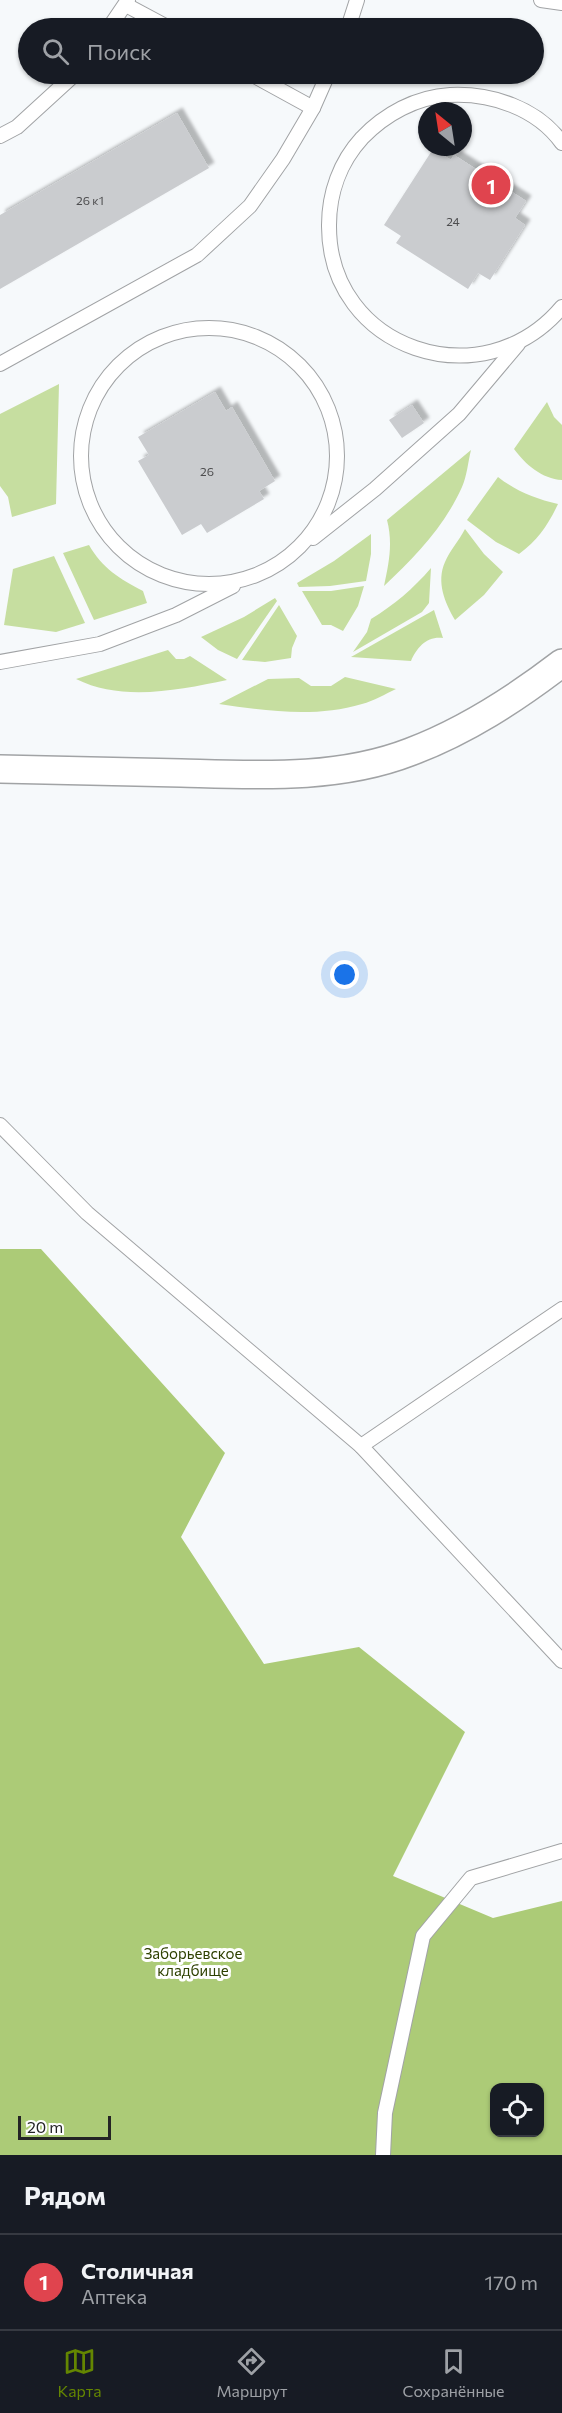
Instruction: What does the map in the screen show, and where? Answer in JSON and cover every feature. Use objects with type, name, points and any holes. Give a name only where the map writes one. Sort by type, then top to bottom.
[{"type":"street","points":[[0,768],[265,776],[346,769],[409,753],[474,723],[520,695],[562,663]]},
{"type":"lane","points":[[351,18],[357,0]]},
{"type":"lane","points":[[541,0],[562,3]]},
{"type":"lane","points":[[117,18],[127,3],[152,18]]},
{"type":"lane","points":[[0,136],[17,127],[64,84]]},
{"type":"lane","points":[[269,84],[313,108]]},
{"type":"lane","points":[[0,364],[197,255],[250,206],[283,159],[313,108],[324,84]]},
{"type":"lane","points":[[562,143],[538,119],[516,106],[492,98],[466,94],[441,95],[416,101],[393,112],[372,127],[355,146],[342,166],[333,189],[329,220],[333,260],[341,282],[353,303],[369,321],[391,338],[415,349],[441,356],[467,356],[494,352],[519,342],[542,328],[562,307]]},
{"type":"lane","points":[[248,579],[224,584],[198,585],[173,580],[150,571],[129,557],[111,540],[96,519],[89,504],[81,471],[80,446],[85,421],[94,398],[108,377],[125,358],[146,344],[170,334],[194,329],[219,328],[244,333],[267,342],[289,356],[312,380],[331,417],[337,441],[337,466],[333,491],[323,515],[310,537],[292,554]]},
{"type":"lane","points":[[0,662],[100,644],[176,615],[272,569],[375,489],[459,414],[519,342]]},
{"type":"lane","points":[[0,1125],[87,1213],[361,1446],[562,1661]]},
{"type":"lane","points":[[361,1446],[562,1309]]},
{"type":"lane","points":[[383,2155],[385,2112],[423,1935],[471,1878],[562,1851]]},
{"type":"green space","points":[[59,384],[56,504],[12,517],[8,497],[0,486],[0,414]]},
{"type":"green space","points":[[547,402],[554,417],[562,425],[562,480],[541,474],[523,460],[514,449]]},
{"type":"green space","points":[[471,450],[464,483],[447,515],[418,552],[384,586],[390,545],[387,520]]},
{"type":"green space","points":[[498,477],[526,494],[558,504],[542,532],[519,554],[496,542],[467,520]]},
{"type":"green space","points":[[465,529],[484,554],[503,572],[484,595],[455,620],[445,599],[441,577],[447,558]]},
{"type":"green space","points":[[371,534],[371,554],[366,581],[299,587],[297,583],[334,561]]},
{"type":"green space","points":[[89,545],[112,572],[143,591],[147,603],[94,620],[63,553]]},
{"type":"green space","points":[[54,556],[85,623],[56,632],[4,625],[13,569]]},
{"type":"green space","points":[[431,568],[429,603],[422,612],[353,652],[367,632],[371,619],[403,596]]},
{"type":"green space","points":[[364,586],[358,606],[343,631],[331,625],[322,625],[302,591],[331,591]]},
{"type":"green space","points":[[275,598],[277,601],[237,659],[218,650],[201,637],[244,617]]},
{"type":"green space","points":[[279,605],[297,636],[291,658],[265,662],[242,660]]},
{"type":"green space","points":[[434,610],[443,638],[423,643],[411,661],[351,657]]},
{"type":"green space","points":[[168,650],[176,659],[190,656],[227,680],[170,690],[131,692],[94,686],[76,679]]},
{"type":"green space","points":[[345,677],[396,689],[366,703],[327,711],[273,711],[219,704],[268,679],[299,678],[311,686],[331,686]]},
{"type":"green space","name":"Заборьевское кладбище","points":[[0,1249],[41,1249],[225,1453],[181,1537],[264,1664],[359,1647],[465,1732],[393,1876],[493,1918],[562,1901],[562,2155],[0,2155]]},
{"type":"building","points":[[177,113],[209,168],[0,289],[0,215]]},
{"type":"building","points":[[428,156],[444,156],[451,160],[456,156],[526,201],[515,218],[525,225],[490,280],[478,273],[468,289],[396,243],[401,236],[384,225]]},
{"type":"building","points":[[215,392],[226,411],[232,407],[275,481],[259,491],[264,499],[207,533],[201,524],[182,535],[138,461],[149,455],[138,437]]},
{"type":"building","points":[[412,405],[424,423],[402,438],[389,420]]},
{"type":"place","name":"Столичная","points":[[491,185]]}]
